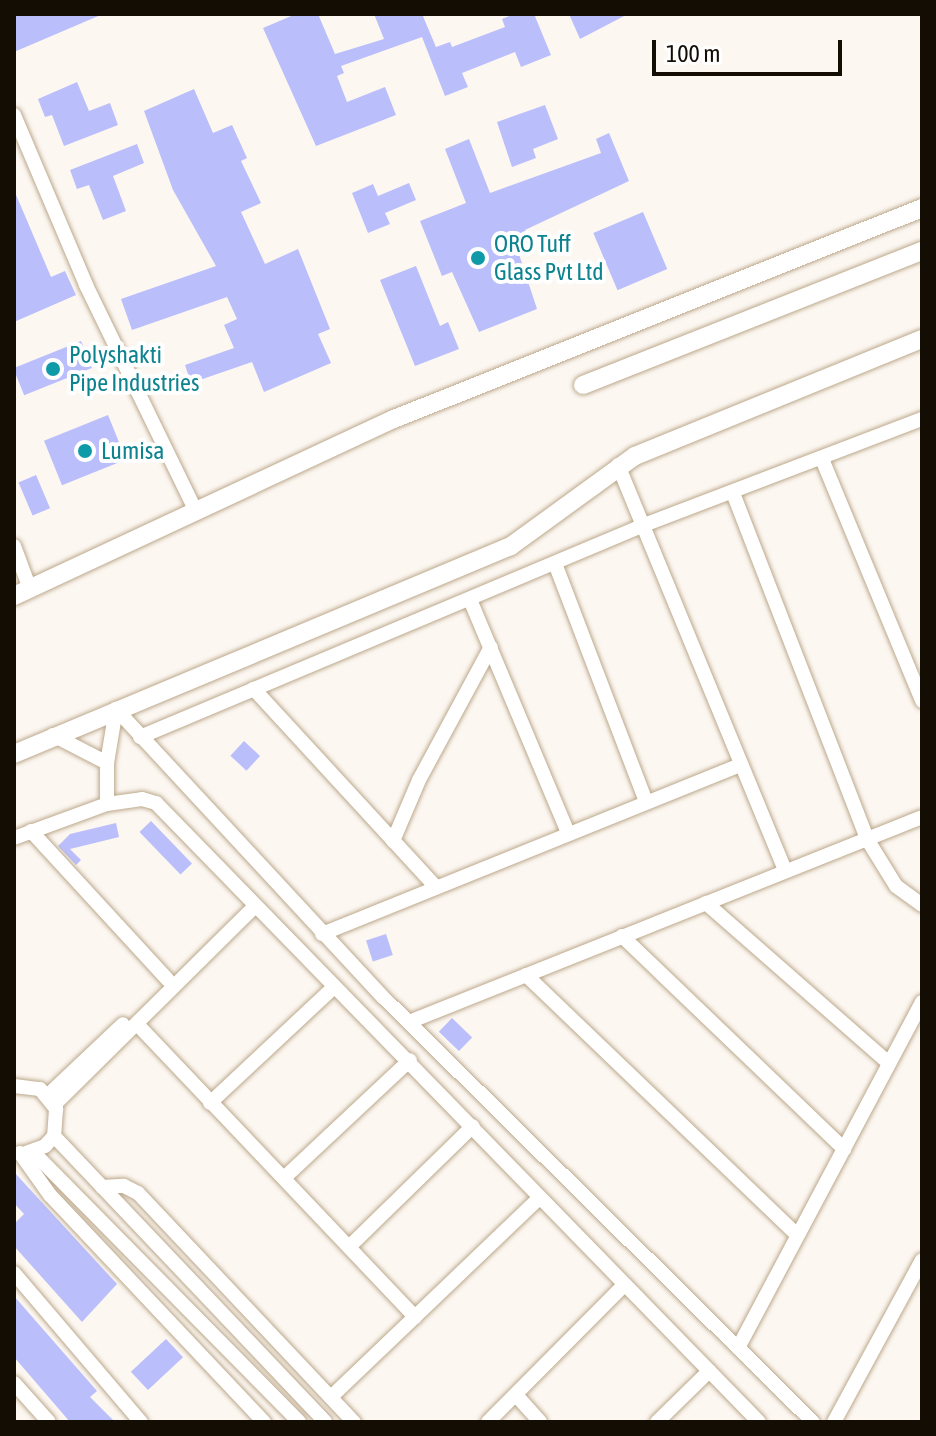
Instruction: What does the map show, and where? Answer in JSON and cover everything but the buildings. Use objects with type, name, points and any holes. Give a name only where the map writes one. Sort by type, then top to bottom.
[{"type":"main road","points":[[22,592],[394,419],[922,208]]},
{"type":"main road","points":[[583,385],[922,251]]},
{"type":"main road","points":[[14,754],[53,735],[511,546],[618,465],[922,339]]},
{"type":"street","points":[[14,115],[86,285],[195,509]]},
{"type":"street","points":[[140,737],[471,602],[644,525],[922,419]]},
{"type":"street","points":[[822,459],[922,701]]},
{"type":"street","points":[[618,465],[785,870]]},
{"type":"street","points":[[733,493],[867,839],[896,886],[922,905]]},
{"type":"street","points":[[14,546],[22,592]]},
{"type":"street","points":[[556,566],[646,802]]},
{"type":"street","points":[[471,602],[568,833]]},
{"type":"street","points":[[393,841],[419,780],[491,647]]},
{"type":"street","points":[[254,689],[435,886]]},
{"type":"street","points":[[116,709],[322,934],[813,1422]]},
{"type":"street","points":[[107,804],[107,763],[116,709]]},
{"type":"street","points":[[53,735],[107,763]]},
{"type":"street","points":[[322,934],[741,765]]},
{"type":"street","points":[[14,838],[107,804],[142,799],[156,803],[252,908],[410,1060],[623,1286],[759,1422]]},
{"type":"street","points":[[409,1022],[922,817]]},
{"type":"street","points":[[31,831],[168,980]]},
{"type":"street","points":[[706,903],[889,1063]]},
{"type":"street","points":[[252,908],[236,916],[168,980],[51,1100],[54,1136],[325,1422]]},
{"type":"street","points":[[51,1100],[137,1024],[252,908]]},
{"type":"street","points":[[622,936],[844,1149]]},
{"type":"street","points":[[526,975],[797,1235]]},
{"type":"street","points":[[210,1103],[334,987]]},
{"type":"street","points":[[738,1348],[922,1002]]},
{"type":"street","points":[[137,1024],[210,1103],[351,1245],[415,1317]]},
{"type":"street","points":[[285,1177],[410,1060]]},
{"type":"street","points":[[14,1086],[27,1085],[51,1100]]},
{"type":"street","points":[[351,1245],[473,1126]]},
{"type":"street","points":[[23,1152],[54,1136]]},
{"type":"street","points":[[23,1152],[60,1207],[264,1422]]},
{"type":"street","points":[[23,1152],[299,1422]]},
{"type":"street","points":[[102,1187],[124,1186],[138,1193],[354,1422]]},
{"type":"street","points":[[331,1397],[539,1198]]},
{"type":"street","points":[[834,1422],[922,1260]]},
{"type":"street","points":[[14,1273],[141,1422]]},
{"type":"street","points":[[488,1422],[623,1286]]},
{"type":"street","points":[[657,1422],[709,1371]]},
{"type":"street","points":[[14,1383],[49,1422]]},
{"type":"street","points":[[516,1395],[540,1422]]},
{"type":"place","name":"ORO Tuff Glass Pvt Ltd","points":[[478,258]]},
{"type":"place","name":"Polyshakti Pipe Industries","points":[[53,369]]},
{"type":"place","name":"Lumisa","points":[[85,451]]}]
